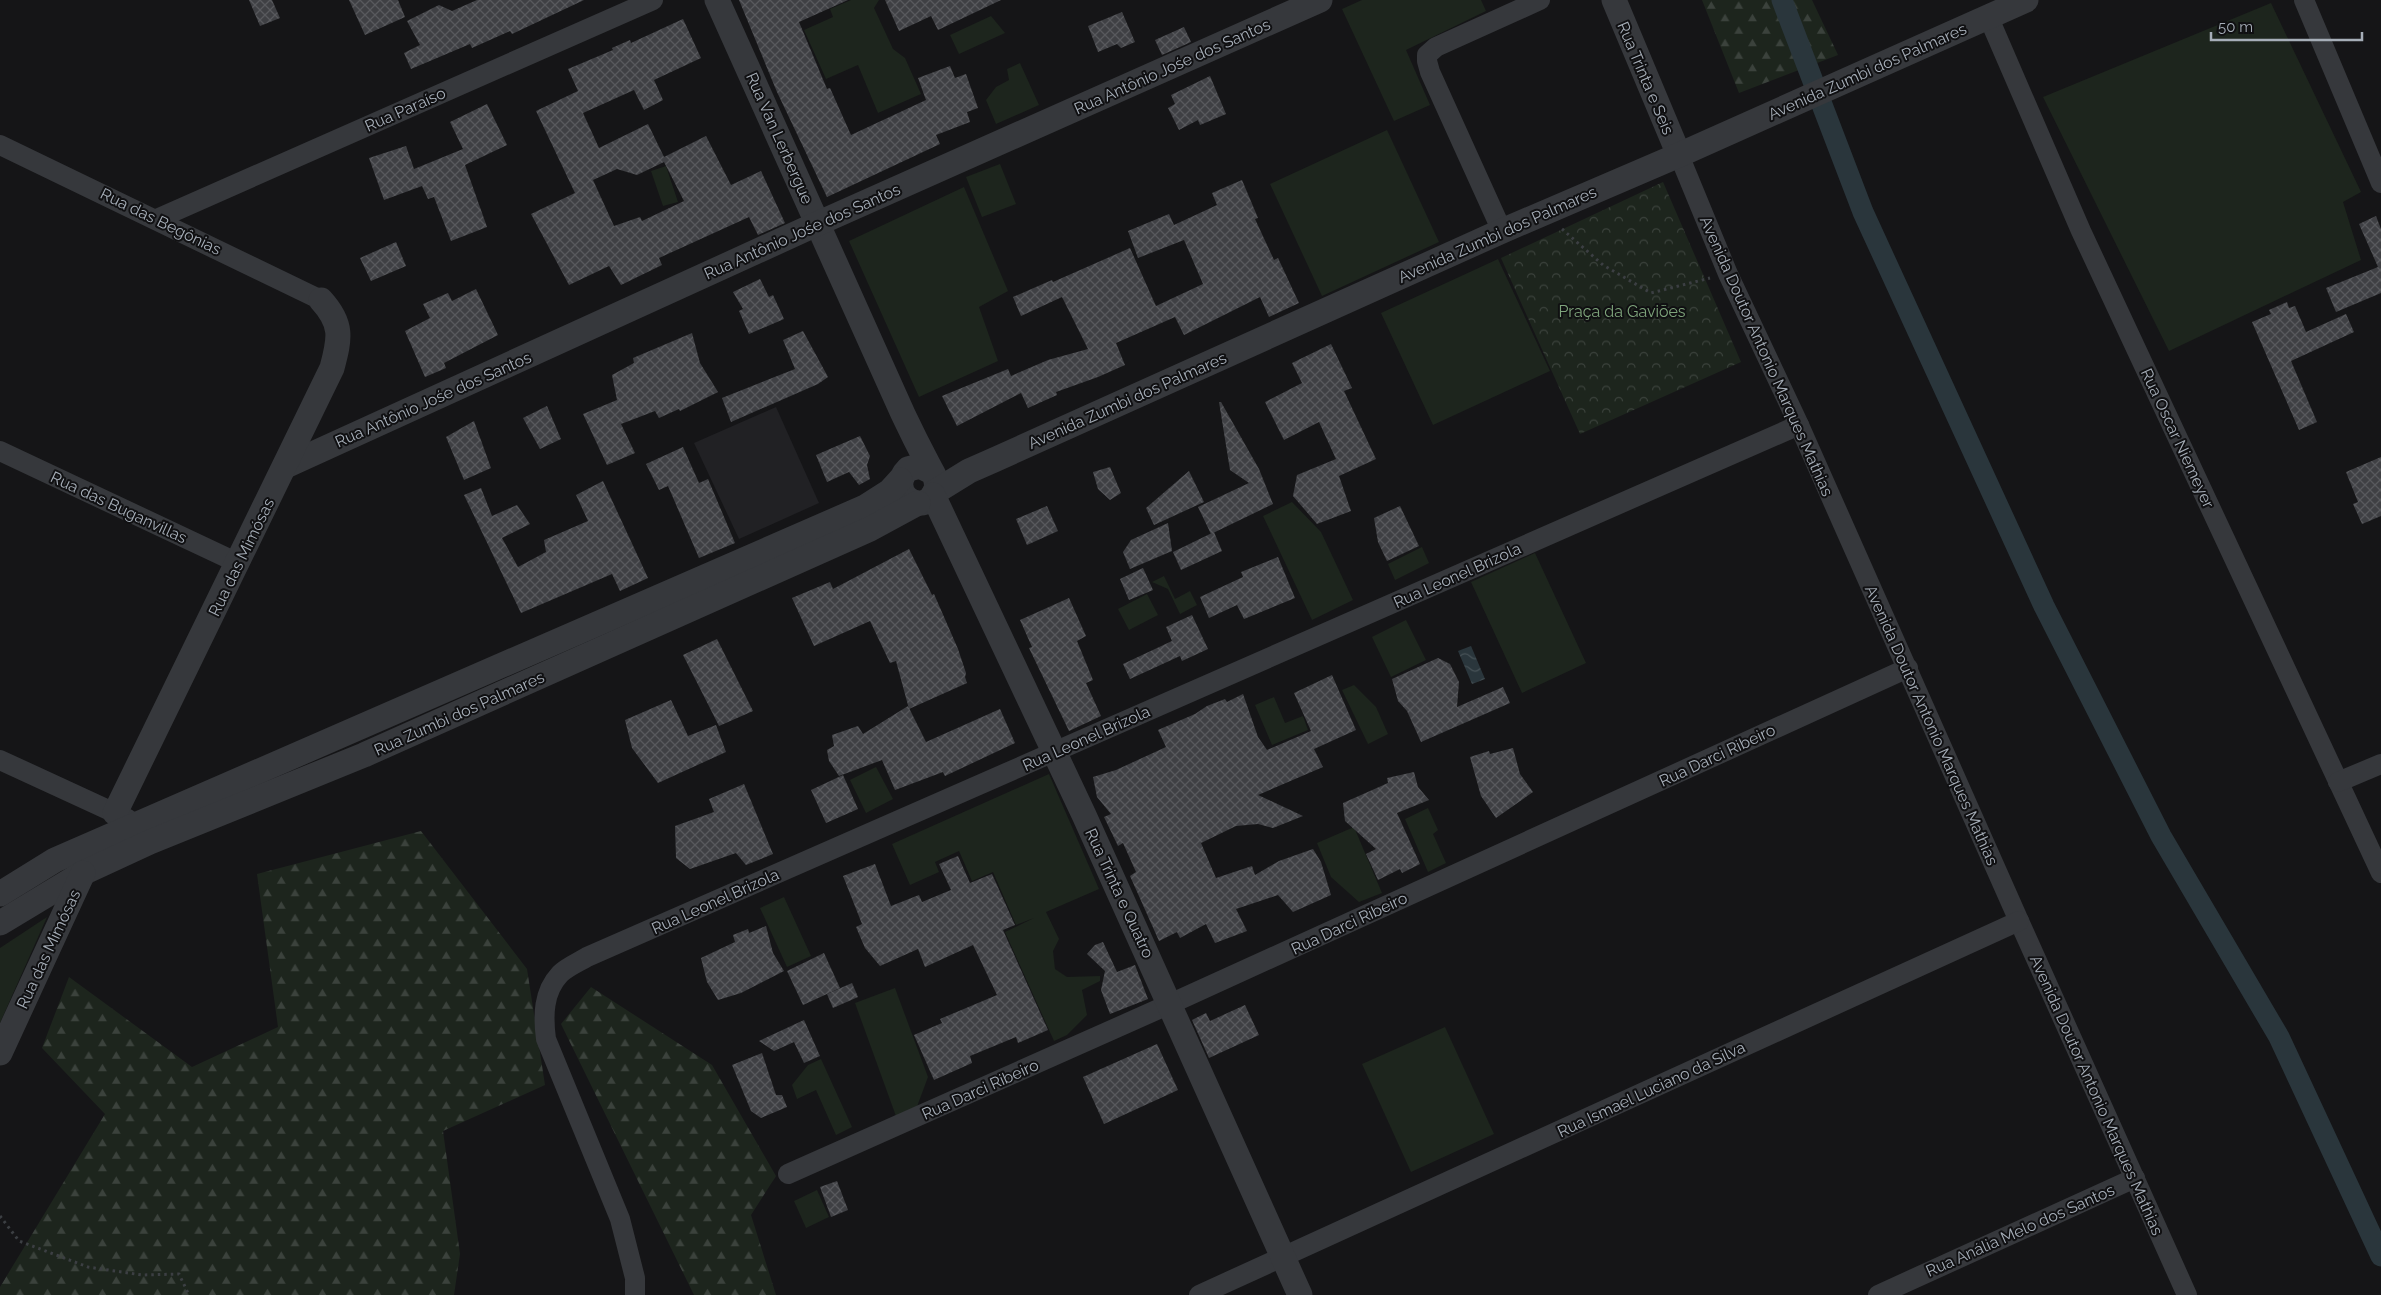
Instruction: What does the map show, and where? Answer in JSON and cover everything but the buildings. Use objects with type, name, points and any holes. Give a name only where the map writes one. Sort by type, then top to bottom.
[{"type":"street","name":"Rua Paraíso","points":[[157,219],[653,0]]},
{"type":"street","name":"Rua Van Lerbergue","points":[[717,0],[819,223],[903,414],[930,487]]},
{"type":"street","name":"Rua Antônio Jośe dos Santos","points":[[286,466],[819,223],[1320,0]]},
{"type":"street","points":[[1502,231],[1426,61],[1427,55],[1436,47],[1540,0]]},
{"type":"street","name":"Rua Trinta e Seis","points":[[1614,0],[1679,155]]},
{"type":"street","name":"Avenida Zumbi dos Palmares","points":[[930,487],[1542,213],[1844,82],[1984,8],[2026,0]]},
{"type":"street","points":[[2304,0],[2381,183]]},
{"type":"street","name":"Rua Oscar Niemeyer","points":[[1984,8],[2081,231],[2381,874]]},
{"type":"street","name":"Rua das Begônias","points":[[0,145],[157,219],[321,300]]},
{"type":"street","name":"Avenida Doutor Antonio Marques Mathias","points":[[1679,155],[1728,274],[1799,425],[1908,668],[2018,921],[2187,1295]]},
{"type":"street","name":"Rua das Mimósas","points":[[115,813],[286,466],[332,368],[338,348],[337,323],[333,312],[321,300]]},
{"type":"street","name":"Rua Van Lerbergue","points":[[902,477],[903,414]]},
{"type":"street","name":"Rua Leonel Brizola","points":[[635,1295],[635,1278],[620,1219],[546,1039],[543,1015],[547,996],[560,974],[588,957],[1799,425]]},
{"type":"street","name":"Rua das Buganvillas","points":[[0,452],[238,563]]},
{"type":"street","points":[[902,477],[904,496],[910,501],[930,487]]},
{"type":"street","name":"Rua Zumbi dos Palmares","points":[[0,923],[145,833],[865,507],[890,491],[902,477]]},
{"type":"street","name":"Rua Zumbi dos Palmares","points":[[145,833],[373,751],[879,526],[930,487]]},
{"type":"street","name":"Rua Trinta e Quatro","points":[[930,487],[1055,751],[1300,1295]]},
{"type":"street","name":"Rua Darci Ribeiro","points":[[788,1174],[1170,1004],[1908,668]]},
{"type":"street","points":[[0,760],[115,813],[145,833]]},
{"type":"street","points":[[2338,782],[2381,764]]},
{"type":"street","points":[[0,894],[55,860],[145,833]]},
{"type":"street","name":"Rua das Mimósas","points":[[0,1053],[83,872]]},
{"type":"street","name":"Rua Ismael Luciano da Silva","points":[[1199,1295],[2018,921]]},
{"type":"street","name":"Rua Anália Melo dos Santos","points":[[1878,1295],[2135,1178]]},
{"type":"path","points":[[1542,213],[1603,265],[1651,293],[1728,274]]},
{"type":"path","points":[[0,1216],[18,1241],[88,1267],[142,1275],[179,1274],[189,1295]]},
{"type":"shaded area","points":[[776,407],[819,503],[739,539],[694,443]]},
{"type":"green space","points":[[851,0],[879,0],[874,8],[893,49],[905,58],[921,94],[878,113],[858,65],[826,79],[804,30],[833,17],[830,9]]},
{"type":"green space","points":[[1362,0],[1481,0],[1486,11],[1406,50],[1430,105],[1394,121],[1342,9]]},
{"type":"green space","points":[[1702,0],[1812,0],[1838,55],[1739,93]]},
{"type":"green space","points":[[2271,3],[2361,192],[2343,202],[2361,260],[2169,351],[2043,97]]},
{"type":"green space","points":[[991,16],[1005,33],[959,54],[950,35]]},
{"type":"green space","points":[[1020,63],[1039,105],[996,124],[986,100],[996,87],[1009,80],[1007,69]]},
{"type":"green space","points":[[1387,130],[1439,242],[1322,296],[1270,184]]},
{"type":"green space","points":[[1000,164],[1016,204],[982,217],[966,177]]},
{"type":"green space","points":[[666,166],[678,202],[663,206],[651,171]]},
{"type":"green space","name":"Praça da Gaviões","points":[[1663,182],[1741,362],[1580,434],[1501,258]]},
{"type":"green space","points":[[964,187],[1008,291],[979,307],[998,361],[919,397],[849,241]]},
{"type":"green space","points":[[1498,259],[1550,371],[1433,425],[1381,313]]},
{"type":"green space","points":[[1292,502],[1321,532],[1353,600],[1312,620],[1263,516]]},
{"type":"green space","points":[[1422,547],[1429,563],[1395,580],[1388,564]]},
{"type":"green space","points":[[1535,553],[1586,663],[1522,693],[1471,582]]},
{"type":"green space","points":[[1164,576],[1175,599],[1190,591],[1197,605],[1180,614],[1168,589],[1152,582]]},
{"type":"green space","points":[[1147,594],[1158,615],[1129,630],[1118,609]]},
{"type":"green space","points":[[1406,620],[1426,660],[1391,677],[1372,637]]},
{"type":"green space","points":[[1354,685],[1376,707],[1388,734],[1368,744],[1342,690]]},
{"type":"green space","points":[[1274,697],[1285,723],[1303,716],[1308,730],[1272,745],[1255,705]]},
{"type":"green space","points":[[876,767],[893,799],[866,813],[850,780]]},
{"type":"green space","points":[[1049,774],[1099,889],[1046,912],[1059,939],[1053,951],[1055,969],[1067,977],[1100,976],[1100,981],[1082,990],[1087,1015],[1067,1035],[1054,1041],[1005,932],[1034,918],[1016,925],[993,872],[972,881],[959,851],[935,862],[939,872],[910,885],[892,844]]},
{"type":"green space","points":[[1428,808],[1438,830],[1433,834],[1446,863],[1428,872],[1405,819]]},
{"type":"green space","points":[[1354,827],[1382,893],[1359,902],[1331,877],[1317,843]]},
{"type":"green space","points":[[421,831],[527,969],[545,1085],[443,1131],[460,1254],[454,1295],[0,1295],[0,1287],[105,1114],[42,1048],[69,977],[192,1067],[278,1027],[257,874]]},
{"type":"green space","points":[[784,897],[811,956],[787,967],[760,908]]},
{"type":"green space","points":[[47,917],[0,1023],[0,948]]},
{"type":"green space","points":[[591,987],[712,1065],[776,1176],[751,1215],[776,1295],[694,1295],[561,1024]]},
{"type":"green space","points":[[895,988],[928,1077],[915,1112],[897,1119],[855,1003]]},
{"type":"green space","points":[[1445,1027],[1494,1134],[1411,1172],[1362,1064]]},
{"type":"green space","points":[[821,1059],[852,1127],[836,1135],[816,1090],[797,1099],[792,1085],[808,1065]]},
{"type":"green space","points":[[817,1190],[829,1217],[806,1228],[794,1201]]},
{"type":"water","points":[[1471,646],[1485,679],[1472,684],[1458,651]]},
{"type":"waterway","points":[[1782,0],[1863,212],[2044,606],[2161,836],[2279,1037],[2381,1256]]}]
